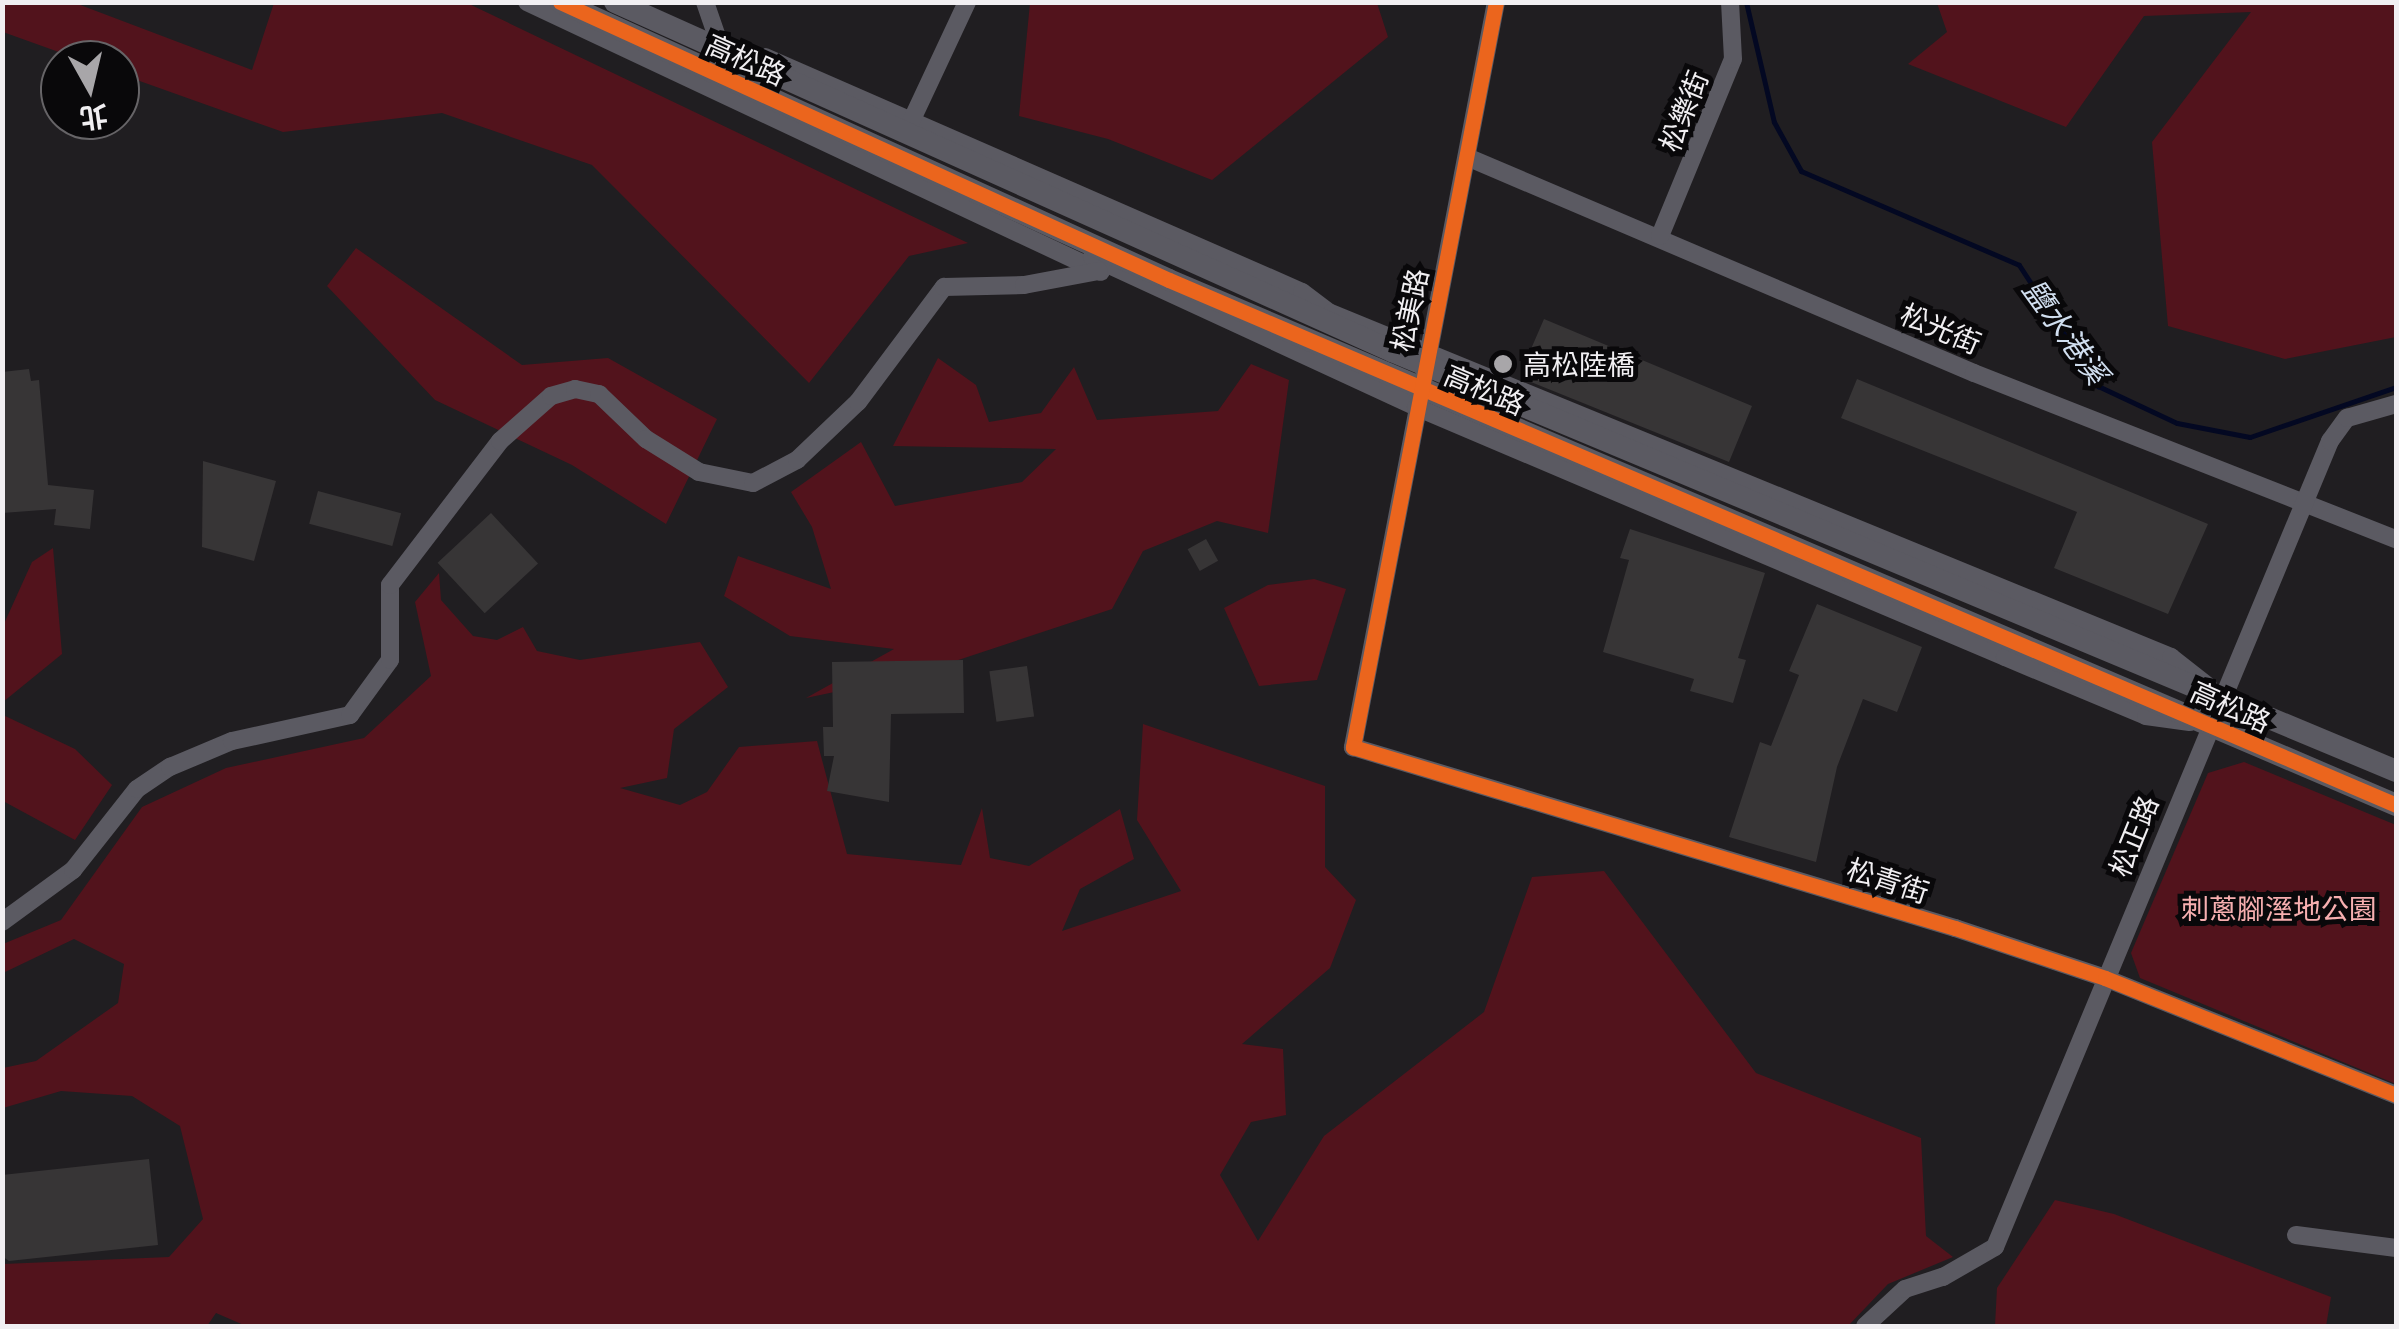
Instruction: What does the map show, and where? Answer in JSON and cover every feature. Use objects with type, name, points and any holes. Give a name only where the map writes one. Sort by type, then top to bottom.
[{"type":"street","name":"高松路","points":[[527,2],[886,174],[1279,352],[1304,354],[1416,407],[2146,716],[2208,725]]},
{"type":"street","name":"高松路","points":[[560,2],[2396,770]]},
{"type":"street","name":"高松路","points":[[615,2],[1187,288],[2150,696],[2208,725],[2396,805]]},
{"type":"street","name":"高松路","points":[[640,2],[1302,292],[1321,308],[2171,657],[2220,695]]},
{"type":"street","points":[[704,2],[717,37],[705,84]]},
{"type":"street","points":[[886,174],[967,2]]},
{"type":"street","name":"松美路","points":[[1352,746],[1425,349],[1496,2]]},
{"type":"street","name":"松樂街","points":[[1660,236],[1733,59],[1730,2]]},
{"type":"street","points":[[852,123],[890,122],[1321,308]]},
{"type":"street","points":[[852,123],[874,157],[1304,354]]},
{"type":"street","name":"松光街","points":[[1467,157],[1974,373],[2396,539]]},
{"type":"street","points":[[2,922],[73,870],[137,789],[170,766],[232,742],[350,715],[390,660],[390,585],[500,442],[551,396],[575,389],[599,394],[646,439],[699,472],[752,482],[798,460],[858,402],[944,287],[1024,285],[1099,271]]},
{"type":"street","name":"松正路","points":[[1865,1326],[1905,1289],[1943,1277],[1995,1247],[2302,501],[2347,418],[2396,404]]},
{"type":"street","name":"松青街","points":[[1352,746],[1832,887],[2104,978],[2396,1095]]},
{"type":"street","points":[[2296,1235],[2396,1248]]},
{"type":"green space","points":[[3,2],[75,3],[252,70],[274,3],[467,3],[968,243],[909,256],[809,383],[592,165],[442,113],[283,132],[140,81],[140,40],[40,40],[40,45],[3,32]]},
{"type":"green space","points":[[1030,3],[1377,3],[1388,37],[1212,180],[1108,139],[1019,116]]},
{"type":"green space","points":[[1937,3],[2396,3],[2396,337],[2285,359],[2168,326],[2152,142],[2251,12],[2144,16],[2066,127],[1908,64],[1947,32]]},
{"type":"green space","points":[[356,248],[522,365],[608,358],[717,419],[666,524],[572,465],[435,400],[327,286]]},
{"type":"green space","points":[[938,358],[976,385],[989,422],[1041,413],[1074,367],[1097,420],[1218,411],[1251,364],[1289,380],[1268,533],[1217,521],[1143,551],[1112,609],[910,676],[806,698],[894,649],[790,636],[724,596],[738,556],[831,589],[812,527],[791,492],[861,442],[895,506],[1022,482],[1056,449],[893,446]]},
{"type":"green space","points":[[53,548],[62,654],[3,702],[3,626],[32,562]]},
{"type":"green space","points":[[439,573],[441,600],[473,636],[497,640],[523,627],[537,651],[580,660],[700,642],[728,687],[674,729],[667,778],[620,788],[680,805],[707,792],[739,747],[817,741],[847,854],[961,865],[982,808],[990,858],[1029,866],[1120,809],[1134,859],[1080,889],[1062,931],[1181,891],[1137,820],[1143,724],[1325,786],[1325,867],[1356,900],[1330,968],[1242,1044],[1283,1049],[1286,1115],[1251,1122],[1220,1175],[1258,1241],[1324,1136],[1484,1012],[1532,877],[1604,871],[1756,1073],[1921,1138],[1926,1236],[1953,1257],[1888,1284],[1848,1326],[246,1326],[216,1313],[207,1326],[3,1326],[3,1264],[169,1257],[203,1219],[180,1126],[132,1096],[61,1091],[3,1108],[3,1068],[36,1061],[118,1003],[124,964],[74,939],[3,973],[3,944],[61,920],[142,807],[226,768],[364,738],[431,676],[415,602]]},
{"type":"green space","points":[[1314,579],[1346,589],[1317,680],[1259,686],[1224,608],[1268,585]]},
{"type":"green space","points":[[3,715],[75,749],[112,785],[75,840],[3,801]]},
{"type":"green space","name":"刺蔥腳溼地公園","points":[[2244,762],[2396,825],[2396,1084],[2140,978],[2131,953],[2208,773]]},
{"type":"green space","points":[[2055,1200],[2114,1214],[2331,1297],[2326,1326],[1995,1326],[1997,1288]]},
{"type":"building","points":[[1544,319],[1752,406],[1729,462],[1531,382],[1536,370],[1524,365]]},
{"type":"building","points":[[29,369],[31,381],[39,380],[48,485],[94,490],[90,529],[54,525],[56,509],[2,513],[2,372]]},
{"type":"building","points":[[1857,379],[2208,524],[2168,614],[2054,568],[2077,512],[1841,418]]},
{"type":"building","points":[[203,461],[276,481],[254,561],[202,547]]},
{"type":"building","points":[[318,491],[401,513],[392,546],[309,524]]},
{"type":"building","points":[[491,513],[538,563],[485,613],[438,563]]},
{"type":"building","points":[[1630,529],[1765,573],[1738,658],[1746,660],[1733,703],[1690,691],[1694,679],[1603,652],[1629,560],[1620,558]]},
{"type":"building","points":[[1206,539],[1218,561],[1200,571],[1188,549]]},
{"type":"building","points":[[1817,604],[1922,647],[1897,712],[1863,699],[1837,767],[1816,862],[1729,837],[1760,742],[1771,746],[1799,675],[1789,671]]},
{"type":"building","points":[[963,660],[964,713],[891,714],[889,802],[827,791],[834,756],[824,756],[823,727],[833,727],[832,662]]},
{"type":"building","points":[[1027,666],[1034,717],[996,722],[989,671]]},
{"type":"building","points":[[149,1159],[158,1245],[9,1261],[2,1256],[2,1175]]},
{"type":"waterway","name":"鹽水港溪","points":[[1746,2],[1774,122],[1801,171],[2019,265],[2098,386],[2177,423],[2250,437],[2396,387]]},
{"type":"cycle path","points":[[560,2],[1169,280],[2396,805]]},
{"type":"cycle path","points":[[1496,2],[1353,747],[1955,928],[2105,978],[2396,1095]]},
{"type":"place","name":"高松陸橋","points":[[1503,364]]}]
